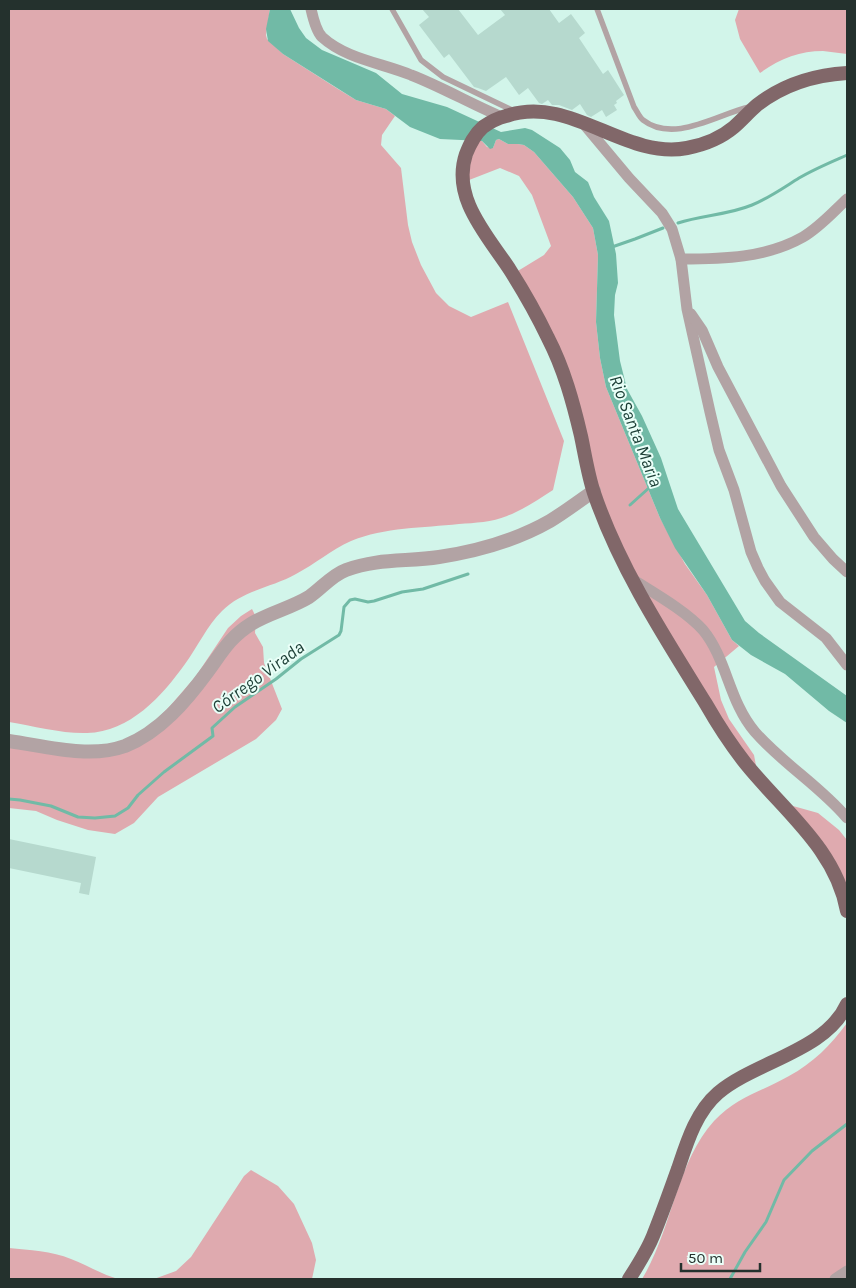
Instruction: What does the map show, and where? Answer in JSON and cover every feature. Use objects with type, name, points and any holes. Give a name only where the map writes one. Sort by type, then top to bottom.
[{"type":"main road","points":[[847,73],[825,74],[789,85],[756,106],[733,128],[716,138],[688,148],[653,148],[560,114],[544,111],[516,112],[496,120],[483,128],[470,142],[461,170],[463,187],[470,207],[529,301],[549,339],[565,376],[594,491],[632,579],[727,739],[746,765],[808,832],[822,852],[834,874],[847,911]]},
{"type":"main road","points":[[629,1279],[652,1238],[690,1134],[701,1112],[717,1093],[736,1080],[822,1035],[843,1014],[847,1004]]},
{"type":"street","points":[[311,9],[320,35],[339,49],[378,65],[411,75],[474,106],[496,120]]},
{"type":"street","points":[[583,123],[607,154],[662,213],[672,229],[681,259],[687,310],[719,450],[734,490],[751,552],[758,568],[780,602],[826,638],[847,665]]},
{"type":"street","points":[[681,259],[734,258],[787,244],[804,237],[819,226],[847,199]]},
{"type":"street","points":[[687,310],[702,330],[718,367],[781,486],[814,537],[847,572]]},
{"type":"street","points":[[9,741],[83,752],[105,752],[125,746],[144,736],[182,704],[222,649],[235,636],[251,624],[309,597],[343,571],[369,563],[399,559],[436,558],[480,550],[513,539],[550,521],[594,491]]},
{"type":"street","points":[[632,579],[690,618],[704,631],[716,653],[736,704],[754,731],[785,763],[835,803],[847,818]]},
{"type":"street","points":[[835,1279],[847,1272]]},
{"type":"lane","points":[[392,9],[421,60],[443,77],[516,112]]},
{"type":"lane","points":[[597,9],[634,107],[642,119],[654,126],[686,129],[739,110],[756,106]]},
{"type":"shaded area","points":[[9,9],[270,9],[267,39],[283,54],[356,100],[386,109],[395,116],[382,135],[381,145],[401,168],[408,225],[421,265],[436,293],[449,306],[471,317],[508,302],[564,441],[553,490],[537,501],[513,514],[489,521],[404,529],[364,536],[351,541],[287,579],[239,598],[222,611],[176,676],[144,710],[117,726],[103,731],[87,733],[59,731],[9,722]]},
{"type":"shaded area","points":[[739,9],[847,9],[847,54],[823,51],[806,52],[782,60],[760,73],[740,39],[735,20]]},
{"type":"shaded area","points":[[499,139],[508,144],[524,145],[534,152],[573,197],[593,228],[598,255],[596,322],[600,358],[606,387],[660,518],[685,564],[707,595],[732,640],[739,646],[714,667],[721,700],[729,719],[754,755],[758,776],[767,789],[793,806],[818,813],[839,830],[847,840],[847,898],[842,883],[769,794],[630,574],[548,348],[508,277],[544,255],[551,246],[532,195],[519,176],[500,168],[464,182],[477,141],[482,141],[487,147],[493,148],[496,140]]},
{"type":"shaded area","points":[[252,609],[256,617],[255,633],[263,647],[264,663],[282,709],[276,720],[256,739],[158,797],[134,823],[115,834],[88,830],[36,811],[9,808],[9,738],[87,749],[130,739],[156,720],[170,706],[196,676],[228,628]]},
{"type":"shaded area","points":[[847,1023],[847,1279],[642,1279],[661,1240],[682,1177],[691,1157],[701,1138],[714,1121],[741,1100],[798,1071],[828,1046]]},
{"type":"shaded area","points":[[251,1170],[278,1186],[294,1204],[312,1243],[316,1260],[312,1279],[154,1279],[176,1271],[191,1257],[244,1176]]},
{"type":"shaded area","points":[[9,1248],[64,1256],[118,1279],[9,1279]]},
{"type":"water","name":"Rio Santa Maria","points":[[270,9],[290,9],[306,38],[322,50],[376,73],[402,94],[447,107],[501,132],[525,128],[532,130],[560,148],[570,160],[575,172],[588,182],[594,197],[609,221],[616,254],[618,283],[614,315],[620,361],[627,389],[642,416],[661,458],[678,509],[745,621],[847,696],[847,723],[829,711],[785,674],[751,655],[732,640],[707,595],[675,548],[660,518],[606,387],[600,358],[596,322],[598,255],[593,228],[573,197],[534,152],[524,145],[508,144],[499,139],[496,140],[493,148],[490,149],[482,141],[440,139],[410,127],[386,109],[356,100],[283,54],[268,41],[266,29]]},
{"type":"building","points":[[422,9],[458,9],[478,35],[505,15],[500,9],[549,9],[559,23],[571,14],[585,33],[579,38],[603,74],[608,70],[624,95],[614,105],[617,110],[606,117],[602,110],[591,117],[587,115],[580,104],[572,110],[559,105],[552,105],[548,100],[542,104],[539,103],[528,88],[519,95],[506,77],[486,91],[474,87],[449,54],[444,58],[419,25],[429,17]]},
{"type":"building","points":[[9,839],[96,857],[89,895],[79,893],[81,883],[9,868]]},
{"type":"waterway","points":[[678,223],[734,211],[752,205],[799,178],[847,155]]},
{"type":"waterway","points":[[612,247],[663,228]]},
{"type":"waterway","name":"Córrego Virada","points":[[630,505],[650,487]]},
{"type":"waterway","name":"Córrego Virada","points":[[9,799],[51,806],[78,817],[115,816],[128,808],[138,795],[164,772],[213,736],[212,728],[235,707],[301,659],[339,635],[344,607],[350,600],[374,601],[402,592],[423,589],[468,574]]},
{"type":"waterway","points":[[730,1279],[745,1252],[766,1222],[784,1180],[812,1151],[847,1124]]}]
